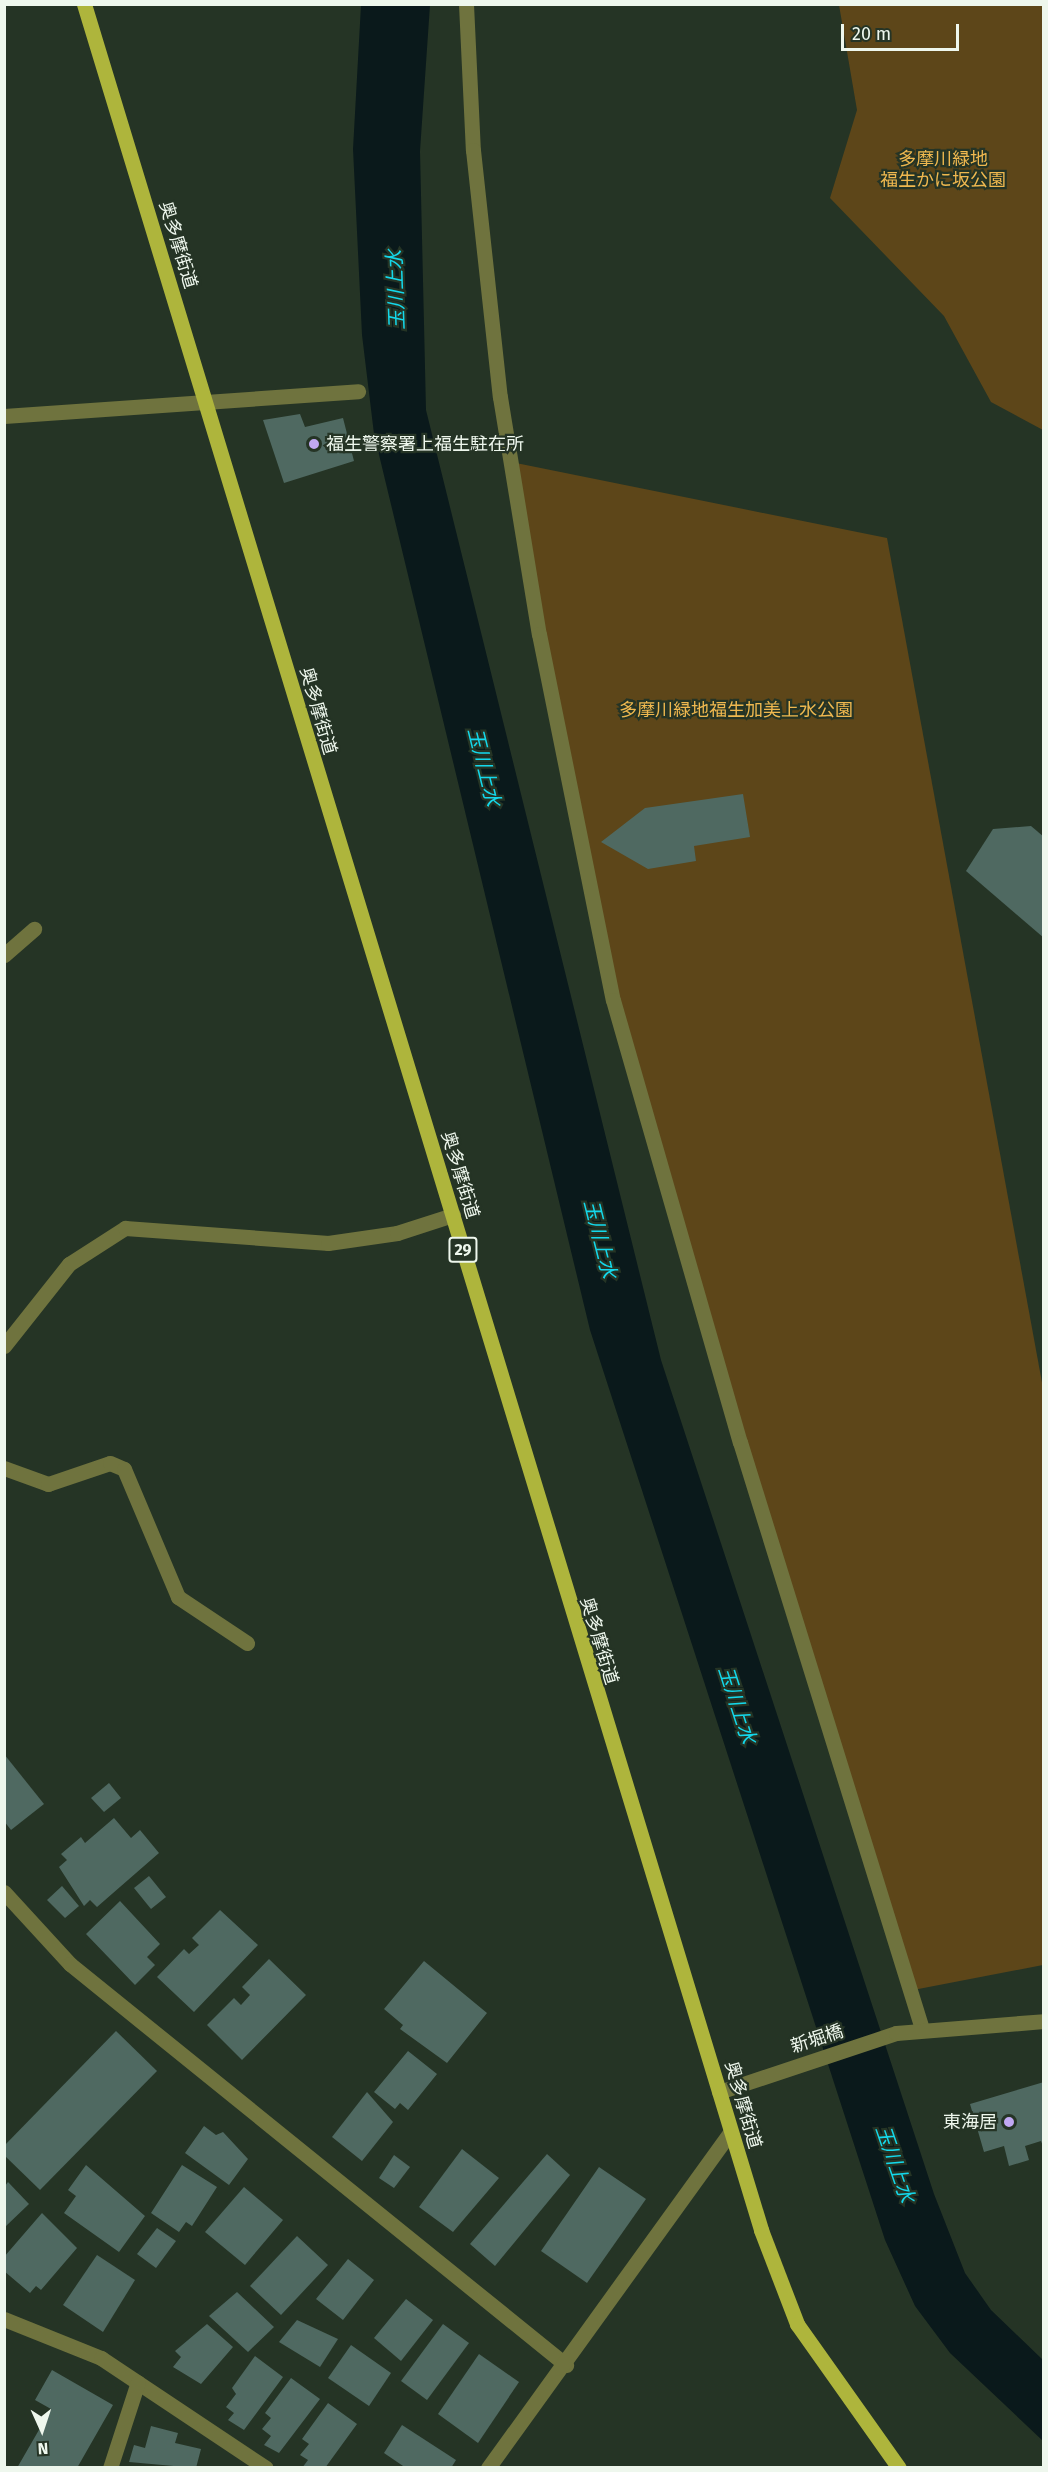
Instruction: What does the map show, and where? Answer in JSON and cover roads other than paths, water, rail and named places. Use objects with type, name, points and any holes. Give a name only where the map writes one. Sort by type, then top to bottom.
[{"type":"main road","name":"奥多摩街道","points":[[84,4],[206,398],[730,2133],[797,2324],[900,2468]]},
{"type":"street","points":[[466,4],[471,129],[500,397],[541,645],[613,999],[740,1442],[922,2029]]},
{"type":"street","points":[[4,416],[206,398],[358,391]]},
{"type":"street","points":[[4,955],[34,929]]},
{"type":"street","points":[[4,1346],[69,1264],[126,1228],[328,1243],[397,1233],[453,1215]]},
{"type":"street","points":[[4,1468],[48,1484],[110,1463],[124,1469],[178,1597],[247,1643]]},
{"type":"street","points":[[4,1892],[70,1964],[566,2364]]},
{"type":"street","name":"新堀橋","points":[[719,2092],[896,2033],[922,2029],[1044,2021]]},
{"type":"street","points":[[488,2468],[566,2364],[730,2133]]},
{"type":"street","points":[[4,2319],[101,2358],[266,2468]]},
{"type":"street","points":[[110,2468],[138,2382]]},
{"type":"water","name":"玉川上水","points":[[361,5],[430,5],[420,151],[426,410],[661,1360],[934,2194],[965,2273],[991,2310],[1043,2360],[1043,2441],[950,2353],[915,2306],[885,2240],[590,1330],[374,434],[362,335],[353,149]]},
{"type":"place","name":"福生警察署上福生駐在所","points":[[314,444]]},
{"type":"place","name":"東海居","points":[[1009,2122]]},
{"type":"park label","name":"多摩川緑地 福生かに坂公園","points":[[943,170]]},
{"type":"park label","name":"多摩川緑地福生加美上水公園","points":[[736,710]]}]
